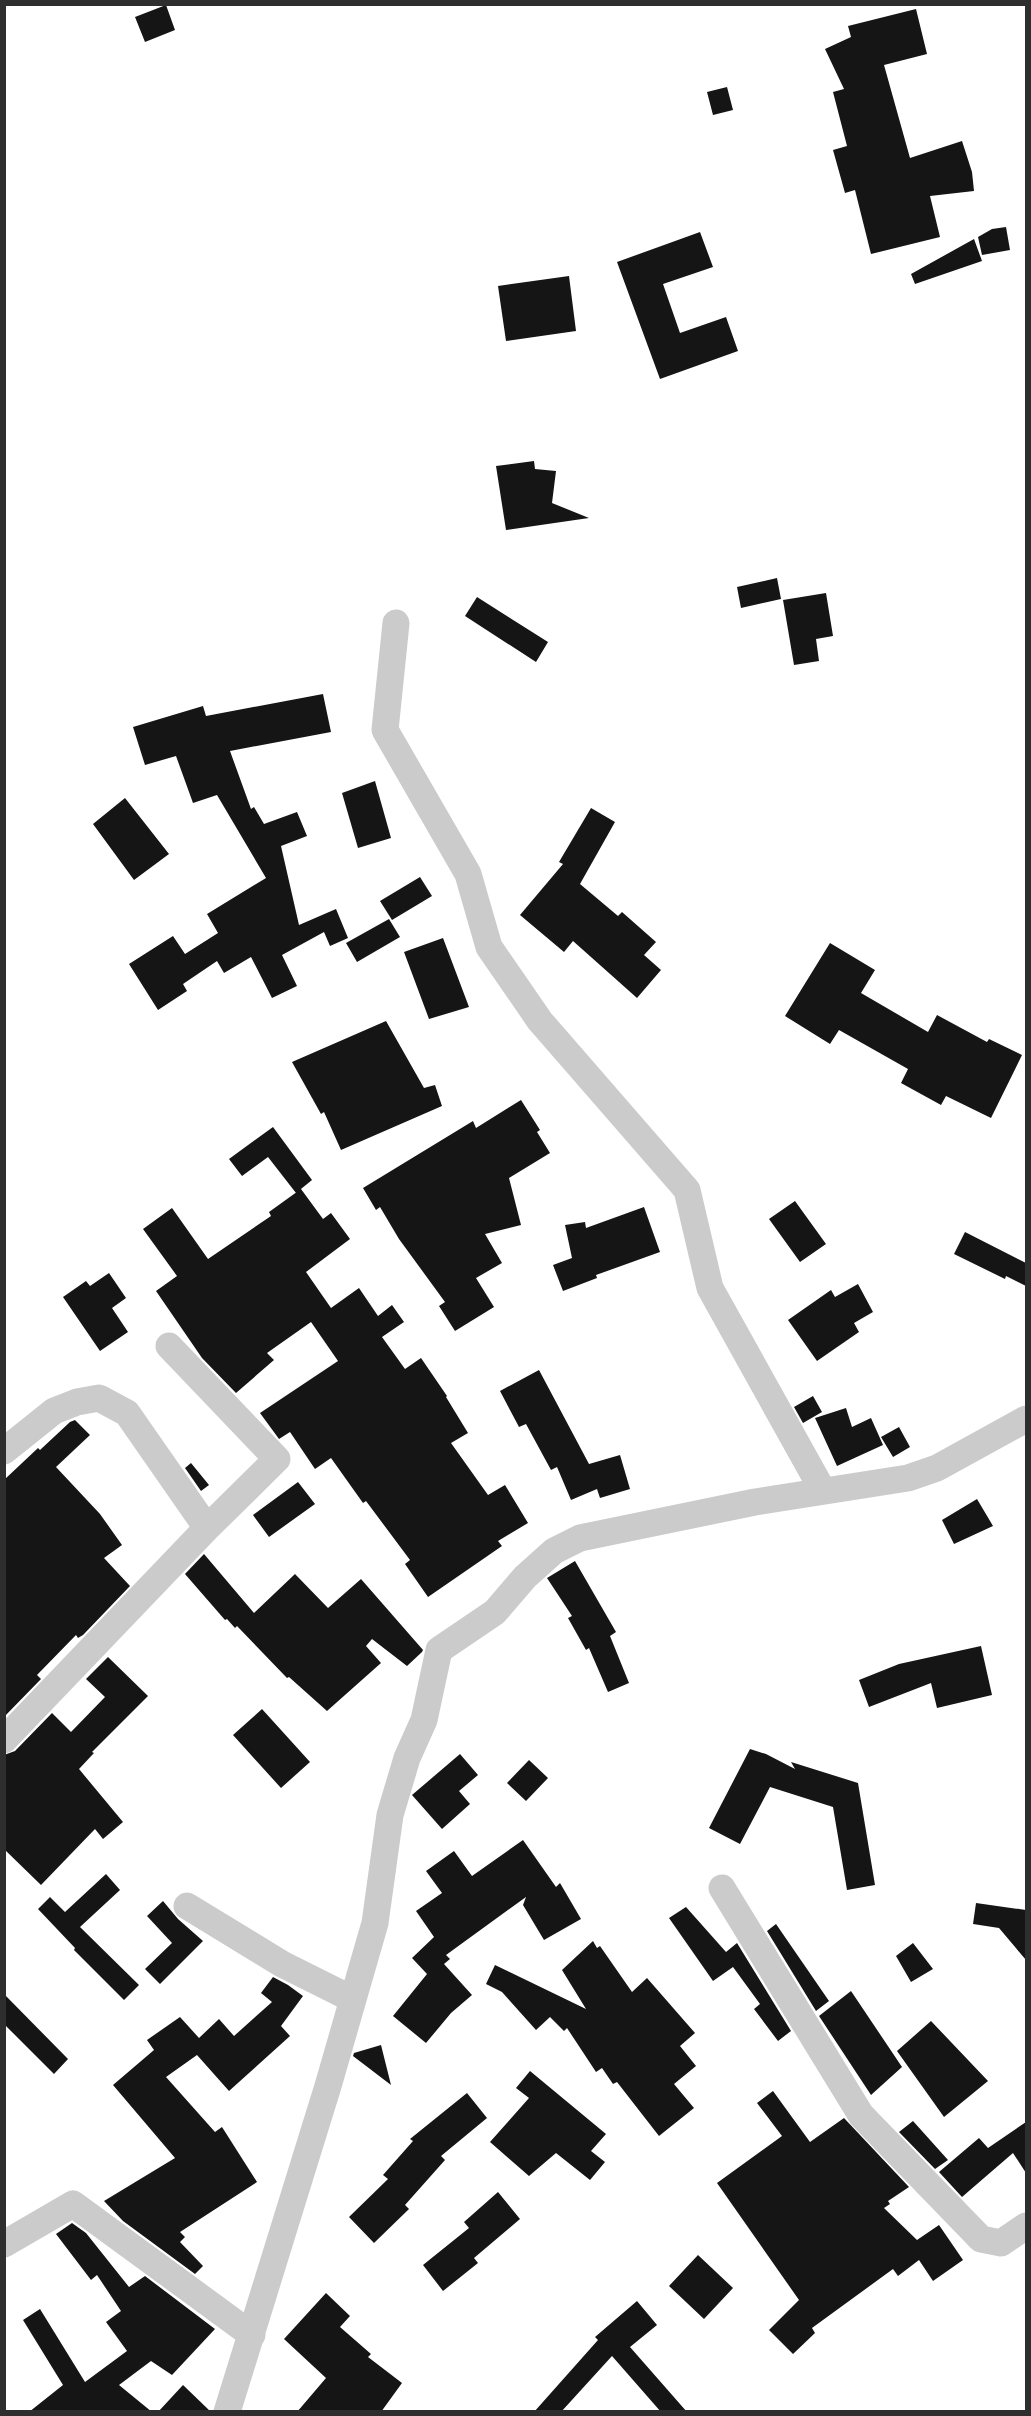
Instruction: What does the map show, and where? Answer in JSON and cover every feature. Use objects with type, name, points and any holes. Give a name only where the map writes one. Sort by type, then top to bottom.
[{"type":"street","points":[[396,623],[386,730],[468,874],[489,947],[540,1021],[687,1190],[710,1288],[823,1491]]},
{"type":"street","points":[[4,1740],[276,1459],[169,1346]]},
{"type":"street","points":[[4,1451],[54,1412],[77,1402],[99,1398],[127,1413],[207,1528]]},
{"type":"street","points":[[227,2412],[252,2336],[375,1923],[390,1815],[406,1758],[424,1720],[439,1650],[495,1611],[525,1577],[548,1556],[580,1538],[755,1502],[908,1478],[937,1468],[1026,1419]]},
{"type":"street","points":[[722,1888],[861,2115],[981,2239],[1001,2244],[1026,2226]]},
{"type":"street","points":[[187,1906],[282,1964],[352,1999]]},
{"type":"street","points":[[4,2244],[73,2204],[252,2336]]},
{"type":"building","points":[[166,5],[175,30],[145,42],[135,17]]},
{"type":"building","points":[[916,9],[927,54],[884,65],[910,158],[962,141],[972,172],[974,191],[930,196],[940,237],[871,254],[855,190],[845,193],[833,150],[847,146],[833,92],[844,89],[825,49],[851,37],[848,26]]},
{"type":"building","points":[[727,87],[733,110],[713,115],[707,92]]},
{"type":"building","points":[[1006,227],[1010,250],[982,255],[978,237],[992,229]]},
{"type":"building","points":[[700,232],[713,267],[663,284],[680,333],[726,317],[738,351],[660,379],[617,262]]},
{"type":"building","points":[[974,239],[982,261],[915,284],[911,274]]},
{"type":"building","points":[[569,276],[576,331],[506,341],[498,286]]},
{"type":"building","points":[[534,461],[535,469],[556,471],[552,503],[589,518],[506,530],[496,466]]},
{"type":"building","points":[[777,578],[781,599],[741,608],[737,587]]},
{"type":"building","points":[[826,593],[833,636],[816,639],[819,661],[794,665],[783,600]]},
{"type":"building","points":[[477,597],[548,642],[536,662],[465,616]]},
{"type":"building","points":[[323,694],[331,732],[230,751],[251,809],[254,807],[264,824],[297,812],[307,836],[281,846],[299,925],[336,909],[348,938],[330,946],[324,932],[282,955],[297,986],[272,998],[251,957],[224,973],[217,961],[183,984],[187,991],[158,1010],[129,964],[173,936],[185,954],[218,933],[207,914],[266,878],[217,795],[193,803],[176,756],[145,765],[133,727],[203,706],[206,716]]},
{"type":"building","points":[[375,781],[391,838],[358,848],[342,793]]},
{"type":"building","points":[[125,798],[169,854],[134,880],[93,824]]},
{"type":"building","points":[[591,808],[615,822],[580,884],[618,916],[622,912],[656,942],[644,955],[661,970],[637,998],[573,941],[564,952],[520,915],[563,864],[559,862]]},
{"type":"building","points":[[420,877],[432,896],[392,920],[380,901]]},
{"type":"building","points":[[389,919],[400,937],[357,962],[346,943]]},
{"type":"building","points":[[443,938],[469,1007],[429,1019],[404,952]]},
{"type":"building","points":[[830,943],[875,970],[861,993],[928,1032],[937,1015],[987,1042],[989,1039],[1022,1055],[991,1118],[946,1096],[941,1105],[901,1083],[908,1069],[839,1030],[830,1044],[785,1016]]},
{"type":"building","points":[[386,1021],[424,1088],[435,1085],[442,1106],[341,1150],[324,1112],[321,1114],[292,1062]]},
{"type":"building","points":[[521,1100],[540,1130],[537,1132],[550,1153],[509,1178],[521,1225],[485,1234],[502,1263],[476,1278],[494,1307],[455,1331],[439,1306],[445,1302],[399,1239],[380,1207],[376,1210],[363,1188],[473,1121],[476,1128]]},
{"type":"building","points":[[273,1127],[312,1180],[296,1193],[268,1157],[242,1176],[229,1159]]},
{"type":"building","points":[[301,1189],[323,1219],[331,1213],[350,1239],[306,1272],[331,1308],[359,1288],[378,1316],[392,1305],[404,1322],[382,1337],[405,1369],[421,1358],[447,1396],[468,1433],[451,1443],[488,1495],[505,1485],[528,1523],[498,1541],[502,1546],[428,1597],[405,1564],[410,1560],[366,1501],[363,1503],[331,1458],[315,1469],[290,1432],[279,1439],[260,1413],[338,1361],[311,1322],[267,1353],[274,1360],[236,1393],[202,1358],[156,1291],[177,1276],[143,1229],[172,1208],[208,1259],[271,1216],[269,1212]]},
{"type":"building","points":[[795,1201],[826,1244],[800,1262],[769,1219]]},
{"type":"building","points":[[644,1207],[660,1252],[596,1275],[597,1278],[563,1291],[553,1265],[572,1258],[565,1225],[585,1222],[586,1228]]},
{"type":"building","points":[[965,1232],[1026,1263],[1026,1286],[1006,1276],[1005,1279],[954,1254]]},
{"type":"building","points":[[109,1273],[126,1298],[112,1308],[128,1332],[100,1351],[63,1297],[86,1281],[90,1286]]},
{"type":"building","points":[[858,1284],[873,1312],[854,1323],[859,1332],[817,1361],[788,1320],[831,1290],[835,1297]]},
{"type":"building","points":[[539,1370],[589,1464],[620,1455],[630,1489],[600,1498],[597,1489],[571,1500],[557,1467],[551,1470],[526,1424],[519,1427],[500,1391]]},
{"type":"building","points":[[813,1396],[822,1412],[803,1423],[794,1407]]},
{"type":"building","points":[[846,1408],[852,1427],[871,1418],[883,1445],[837,1466],[815,1418]]},
{"type":"building","points":[[75,1420],[90,1435],[56,1467],[100,1514],[122,1545],[104,1558],[130,1586],[83,1635],[78,1638],[76,1635],[37,1675],[41,1679],[4,1717],[4,1480],[38,1448],[40,1450]]},
{"type":"building","points":[[899,1427],[910,1447],[893,1457],[881,1437]]},
{"type":"building","points":[[191,1463],[209,1485],[201,1491],[185,1468]]},
{"type":"building","points":[[298,1482],[315,1504],[269,1537],[253,1515]]},
{"type":"building","points":[[977,1499],[993,1526],[954,1544],[942,1520]]},
{"type":"building","points":[[204,1554],[254,1613],[295,1574],[328,1608],[361,1579],[423,1650],[407,1666],[372,1639],[366,1646],[381,1663],[327,1711],[289,1677],[287,1678],[237,1626],[235,1628],[227,1619],[225,1620],[185,1574]]},
{"type":"building","points":[[575,1561],[616,1632],[610,1636],[629,1683],[608,1692],[589,1648],[586,1650],[568,1618],[572,1616],[547,1578]]},
{"type":"building","points":[[981,1646],[992,1695],[937,1708],[931,1683],[869,1707],[859,1680],[899,1664]]},
{"type":"building","points":[[108,1657],[148,1696],[92,1752],[94,1753],[79,1769],[123,1822],[103,1839],[95,1829],[41,1885],[4,1849],[4,1755],[15,1751],[52,1713],[71,1732],[105,1697],[86,1679]]},
{"type":"building","points":[[262,1709],[310,1762],[281,1788],[233,1735]]},
{"type":"building","points":[[750,1749],[766,1754],[795,1769],[791,1762],[858,1783],[875,1885],[847,1890],[833,1807],[770,1787],[740,1844],[709,1828]]},
{"type":"building","points":[[460,1754],[478,1775],[459,1791],[470,1804],[442,1829],[412,1795]]},
{"type":"building","points":[[529,1760],[548,1778],[526,1801],[507,1783]]},
{"type":"building","points":[[523,1840],[556,1887],[560,1883],[581,1919],[544,1940],[523,1905],[526,1897],[446,1955],[450,1959],[444,1964],[472,1995],[451,2013],[426,2043],[393,2016],[427,1974],[412,1958],[434,1937],[416,1911],[442,1893],[426,1871],[454,1851],[472,1876]]},
{"type":"building","points":[[106,1874],[120,1890],[80,1927],[139,1985],[124,2000],[74,1950],[75,1948],[38,1909],[50,1897],[65,1912]]},
{"type":"building","points":[[163,1901],[178,1919],[203,1941],[160,1984],[145,1969],[172,1943],[147,1916]]},
{"type":"building","points":[[976,1903],[1026,1910],[1026,1960],[999,1928],[973,1924]]},
{"type":"building","points":[[686,1907],[726,1952],[737,1943],[791,2031],[778,2041],[754,2009],[760,2004],[733,1967],[713,1981],[669,1918]]},
{"type":"building","points":[[776,1924],[829,2001],[816,2011],[767,1931]]},
{"type":"building","points":[[593,1941],[597,1948],[600,1946],[632,1992],[647,1978],[695,2033],[680,2046],[696,2066],[674,2084],[694,2108],[659,2136],[617,2082],[613,2084],[602,2068],[596,2072],[567,2028],[564,2031],[550,2017],[536,2030],[502,1992],[486,1984],[495,1965],[586,2009],[562,1970]]},
{"type":"building","points":[[913,1943],[933,1969],[911,1982],[896,1956]]},
{"type":"building","points":[[273,1977],[303,1996],[281,2026],[290,2036],[229,2091],[197,2055],[166,2077],[215,2132],[222,2127],[257,2182],[180,2232],[185,2237],[180,2242],[203,2266],[195,2274],[123,2221],[104,2201],[175,2158],[113,2085],[154,2050],[147,2040],[180,2017],[199,2038],[219,2019],[234,2036],[272,2002],[261,1993]]},
{"type":"building","points":[[851,1991],[902,2067],[871,2095],[819,2016]]},
{"type":"building","points":[[4,1994],[68,2059],[54,2074],[4,2024]]},
{"type":"building","points":[[931,2021],[988,2081],[944,2117],[897,2051]]},
{"type":"building","points":[[381,2045],[391,2085],[353,2056],[354,2053]]},
{"type":"building","points":[[530,2071],[606,2134],[591,2151],[605,2162],[590,2180],[556,2153],[529,2176],[490,2142],[529,2098],[516,2088]]},
{"type":"building","points":[[773,2091],[810,2142],[844,2118],[909,2187],[888,2201],[890,2204],[884,2208],[917,2240],[939,2225],[963,2260],[933,2281],[919,2260],[898,2276],[893,2269],[812,2328],[815,2333],[793,2354],[769,2330],[799,2300],[717,2183],[782,2136],[757,2103]]},
{"type":"building","points":[[467,2093],[487,2118],[441,2156],[445,2160],[405,2205],[409,2209],[374,2243],[349,2217],[388,2179],[383,2175],[413,2141],[410,2139]]},
{"type":"building","points":[[913,2121],[948,2160],[935,2169],[899,2132]]},
{"type":"building","points":[[1026,2122],[1026,2173],[1013,2153],[962,2197],[939,2172],[979,2138],[988,2148]]},
{"type":"building","points":[[498,2192],[520,2219],[474,2258],[478,2263],[443,2291],[423,2265],[469,2228],[464,2222]]},
{"type":"building","points":[[72,2223],[86,2233],[129,2287],[145,2276],[215,2329],[172,2375],[151,2361],[119,2385],[152,2412],[29,2412],[63,2385],[23,2320],[40,2309],[85,2382],[127,2351],[106,2322],[121,2311],[97,2275],[91,2280],[56,2234]]},
{"type":"building","points":[[698,2255],[733,2288],[704,2319],[669,2286]]},
{"type":"building","points":[[326,2293],[350,2316],[340,2327],[371,2354],[368,2357],[402,2383],[381,2412],[297,2412],[326,2378],[284,2339]]},
{"type":"building","points":[[637,2301],[657,2325],[630,2347],[687,2412],[661,2412],[612,2356],[561,2412],[534,2412],[598,2340],[595,2337]]},
{"type":"building","points":[[183,2385],[211,2412],[158,2412]]}]
